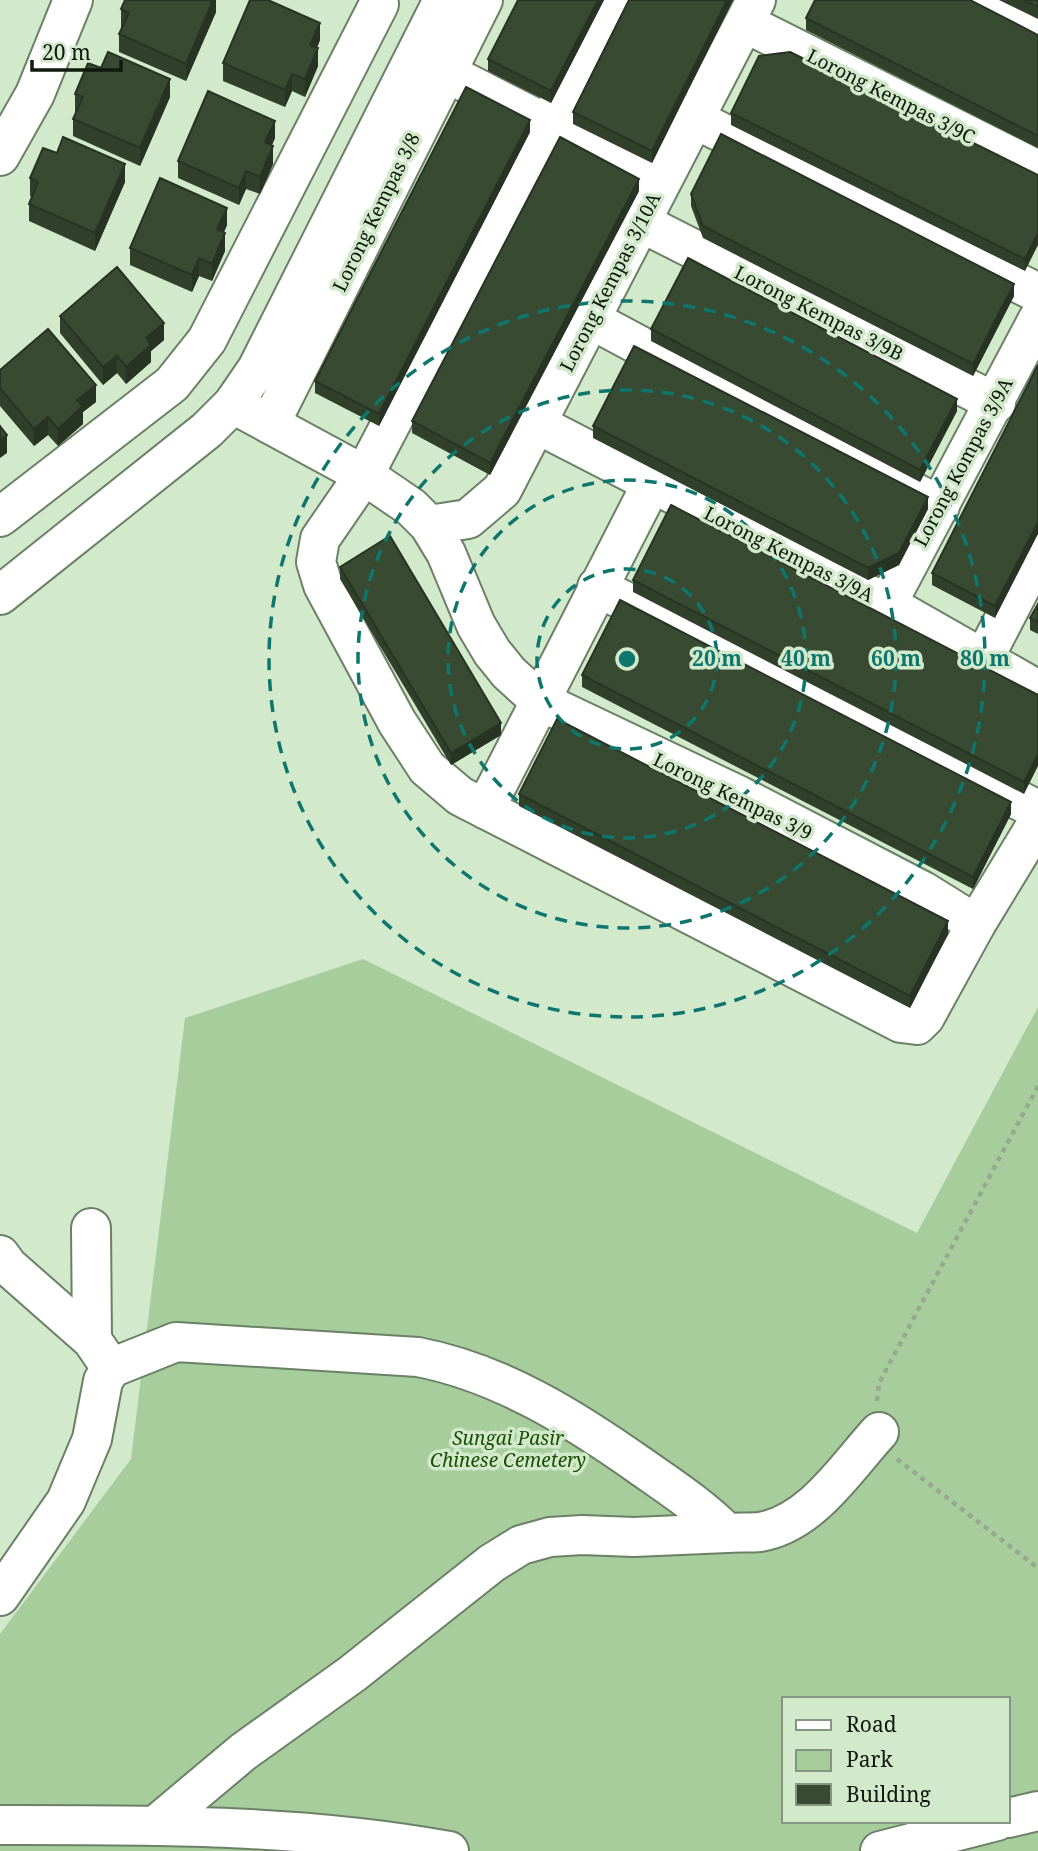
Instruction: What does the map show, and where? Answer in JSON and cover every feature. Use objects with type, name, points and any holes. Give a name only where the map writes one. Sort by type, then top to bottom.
[{"type":"street","points":[[0,156],[35,94],[73,0]]},
{"type":"street","name":"Lorong Kempas 3/8","points":[[270,424],[483,0]]},
{"type":"street","points":[[613,0],[364,475],[320,539],[316,562],[323,585],[397,722],[427,768],[460,796],[901,1023],[917,1025],[925,1017],[976,924],[1038,822]]},
{"type":"street","points":[[975,0],[1038,30]]},
{"type":"street","points":[[0,517],[162,392],[191,364],[206,340],[374,2],[435,15],[257,369],[233,404],[197,439],[0,595]]},
{"type":"street","name":"Lorong Kempas 3/10A","points":[[438,539],[482,510],[502,490],[750,11]]},
{"type":"street","name":"Lorong Kempas 3/9C","points":[[750,11],[1038,170]]},
{"type":"street","points":[[445,72],[661,182]]},
{"type":"street","points":[[695,119],[1038,293]]},
{"type":"street","name":"Lorong Kempas 3/9B","points":[[642,223],[996,403]]},
{"type":"street","points":[[590,319],[940,506]]},
{"type":"street","name":"Lorong Kompas 3/9A","points":[[887,604],[996,403],[1038,319]]},
{"type":"street","points":[[233,404],[364,475],[402,499],[438,539]]},
{"type":"street","name":"Lorong Kempas 3/9A","points":[[537,424],[651,485],[887,604],[1038,690]]},
{"type":"street","points":[[485,809],[651,485]]},
{"type":"street","name":"Lorong Kempas 3/9","points":[[438,539],[476,625],[492,652],[509,673],[540,701],[740,796],[923,891],[976,924]]},
{"type":"street","points":[[984,658],[1038,554]]},
{"type":"street","points":[[597,587],[1038,810]]},
{"type":"street","points":[[0,1596],[66,1501],[92,1439],[103,1381],[92,1228]]},
{"type":"street","points":[[0,1255],[8,1266],[102,1354]]},
{"type":"street","points":[[102,1354],[201,1341],[418,1357],[454,1364],[585,1426],[701,1507],[727,1533]]},
{"type":"street","points":[[156,1825],[243,1752],[352,1674],[492,1563],[520,1545],[551,1537],[582,1535],[634,1537],[761,1532],[800,1516],[839,1478],[879,1432]]},
{"type":"street","points":[[1010,1818],[1038,1811]]},
{"type":"street","points":[[880,1851],[989,1823]]},
{"type":"street","points":[[0,1825],[156,1825],[299,1831],[449,1851]]},
{"type":"path","points":[[1038,1086],[879,1384],[876,1408],[879,1432],[888,1449],[901,1463],[1038,1568]]},
{"type":"green space","name":"Sungai Pasir Chinese Cemetery","points":[[363,959],[917,1233],[1038,1007],[1038,1851],[0,1851],[0,1634],[131,1459],[185,1018]]},
{"type":"building","points":[[125,0],[213,0],[186,64],[119,34],[129,13],[121,9]]},
{"type":"building","points":[[250,0],[268,0],[320,23],[310,45],[318,48],[305,79],[292,74],[285,90],[223,63]]},
{"type":"building","points":[[518,0],[598,0],[551,91],[488,59]]},
{"type":"building","points":[[629,0],[727,0],[652,151],[573,112]]},
{"type":"building","points":[[815,0],[970,0],[1038,35],[1038,136],[806,18]]},
{"type":"building","points":[[1024,0],[1038,0],[1038,7]]},
{"type":"building","points":[[108,52],[170,79],[140,148],[73,119],[83,97],[75,94],[88,63],[101,68]]},
{"type":"building","points":[[790,52],[1038,175],[1038,233],[1025,259],[731,113],[759,56]]},
{"type":"building","points":[[466,87],[530,120],[379,414],[315,381]]},
{"type":"building","points":[[208,91],[275,121],[265,142],[273,146],[260,177],[246,171],[239,188],[178,161]]},
{"type":"building","points":[[721,134],[1014,284],[973,364],[703,226],[691,194]]},
{"type":"building","points":[[63,137],[125,164],[95,233],[29,204],[38,182],[30,178],[43,148],[57,153]]},
{"type":"building","points":[[560,137],[639,179],[490,463],[412,421]]},
{"type":"building","points":[[160,178],[227,208],[217,229],[225,233],[212,264],[199,258],[192,275],[130,248]]},
{"type":"building","points":[[688,258],[957,399],[920,470],[651,329]]},
{"type":"building","points":[[117,267],[164,323],[146,338],[151,345],[126,367],[117,356],[103,367],[60,316]]},
{"type":"building","points":[[48,329],[96,385],[77,400],[83,406],[58,429],[48,417],[34,429],[0,388],[0,370]]},
{"type":"building","points":[[634,346],[928,497],[899,553],[868,568],[593,426]]},
{"type":"building","points":[[1038,365],[1038,522],[995,606],[932,573]]},
{"type":"building","points":[[0,426],[7,435],[0,441]]},
{"type":"building","points":[[671,505],[1038,695],[1038,754],[1024,782],[633,580]]},
{"type":"building","points":[[390,536],[501,723],[451,753],[340,567]]},
{"type":"building","points":[[620,600],[1011,802],[973,877],[582,675]]},
{"type":"building","points":[[1038,604],[1038,622],[1030,618]]},
{"type":"building","points":[[557,719],[948,921],[910,996],[519,794]]}]
